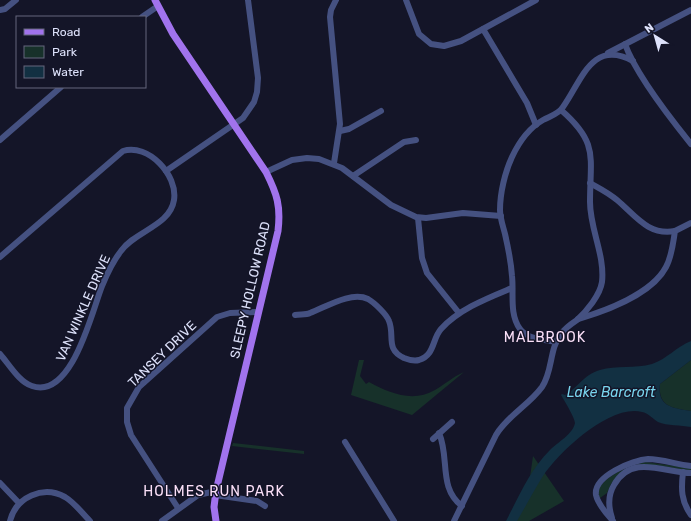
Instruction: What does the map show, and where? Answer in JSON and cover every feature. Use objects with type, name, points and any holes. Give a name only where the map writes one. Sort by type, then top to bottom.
[{"type":"main road","name":"SLEEPY HOLLOW ROAD","points":[[157,3],[173,34],[266,172],[277,196],[280,215],[215,493],[216,521]]},
{"type":"street","points":[[0,10],[8,7],[16,0]]},
{"type":"street","points":[[166,172],[250,110],[257,92],[258,78],[248,0]]},
{"type":"street","points":[[406,0],[416,29],[423,38],[431,44],[450,45],[536,0]]},
{"type":"street","points":[[333,1],[330,18],[340,131],[334,163]]},
{"type":"street","points":[[143,16],[157,3]]},
{"type":"street","points":[[556,342],[532,337],[523,332],[514,317],[510,261],[501,216],[503,189],[512,157],[524,137],[536,125],[561,110],[581,77],[593,63],[604,55],[691,10]]},
{"type":"street","points":[[483,29],[527,103],[536,125]]},
{"type":"street","points":[[625,44],[633,61],[669,116],[691,144]]},
{"type":"street","points":[[604,55],[618,55],[633,61]]},
{"type":"street","points":[[0,140],[60,88]]},
{"type":"street","points":[[340,131],[349,129],[381,110]]},
{"type":"street","points":[[454,521],[499,429],[542,387],[548,373],[556,342],[562,333],[578,319],[593,301],[602,283],[600,254],[590,209],[591,158],[586,137],[576,123],[561,110]]},
{"type":"street","points":[[353,176],[404,142],[416,140]]},
{"type":"street","name":"VAN WINKLE DRIVE","points":[[0,257],[123,151],[133,149],[143,151],[169,176],[174,195],[171,210],[162,220],[136,236],[121,251],[103,285],[74,361],[65,374],[59,380],[47,386],[33,387],[24,382],[0,354]]},
{"type":"street","points":[[266,172],[287,162],[299,159],[319,159],[334,163],[391,205],[418,218],[463,213],[501,216]]},
{"type":"street","points":[[590,183],[614,198],[648,227],[660,231],[675,231],[691,223]]},
{"type":"street","points":[[418,218],[422,258],[427,273],[433,283],[460,313]]},
{"type":"street","points":[[578,319],[611,308],[650,284],[666,268],[670,259],[675,231]]},
{"type":"street","points":[[295,315],[308,314],[338,300],[353,298],[368,299],[381,311],[389,322],[394,350],[400,356],[414,360],[426,356],[432,350],[442,328],[460,313],[512,288]]},
{"type":"street","name":"TANSEY DRIVE","points":[[178,508],[131,435],[127,422],[128,405],[140,387],[213,320],[230,314],[258,312]]},
{"type":"street","points":[[433,439],[452,422]]},
{"type":"street","points":[[439,433],[444,449],[447,485],[454,498],[462,506]]},
{"type":"street","points":[[345,442],[394,521]]},
{"type":"street","points":[[691,466],[657,460],[644,460],[625,466],[608,474],[597,487],[596,494],[602,506],[614,521],[609,504],[611,492],[616,481],[626,472],[636,468],[649,466],[691,473]]},
{"type":"street","points":[[683,472],[682,495],[684,504],[691,515]]},
{"type":"street","points":[[0,483],[19,503]]},
{"type":"street","points":[[10,521],[19,503],[26,498],[40,493],[59,495],[70,501],[90,521]]},
{"type":"street","points":[[162,521],[178,508],[204,493],[215,493],[257,501],[265,506]]},
{"type":"green space","points":[[359,360],[364,360],[360,376],[366,384],[369,382],[385,390],[401,395],[418,396],[427,394],[464,372],[412,415],[351,395]]},
{"type":"green space","points":[[691,360],[691,411],[672,407],[664,402],[661,398],[660,384]]},
{"type":"green space","points":[[233,443],[304,451],[304,454],[232,446]]},
{"type":"green space","points":[[533,456],[564,501],[529,521],[508,521],[529,484]]},
{"type":"green space","points":[[645,462],[691,468],[691,471],[656,465],[619,474],[611,484],[607,493],[600,498],[597,490],[607,479],[624,469]]},
{"type":"water","name":"Lake Barcroft","points":[[691,341],[691,360],[660,384],[660,392],[661,398],[668,405],[678,409],[691,411],[691,427],[658,422],[642,412],[629,411],[615,415],[601,422],[561,454],[543,476],[517,521],[506,521],[525,484],[537,466],[550,450],[574,427],[575,421],[561,395],[562,394],[565,395],[570,392],[594,372],[619,367],[652,364]]},
{"type":"district","name":"MALBROOK","points":[[545,337]]},
{"type":"district","name":"HOLMES RUN PARK","points":[[214,491]]}]
